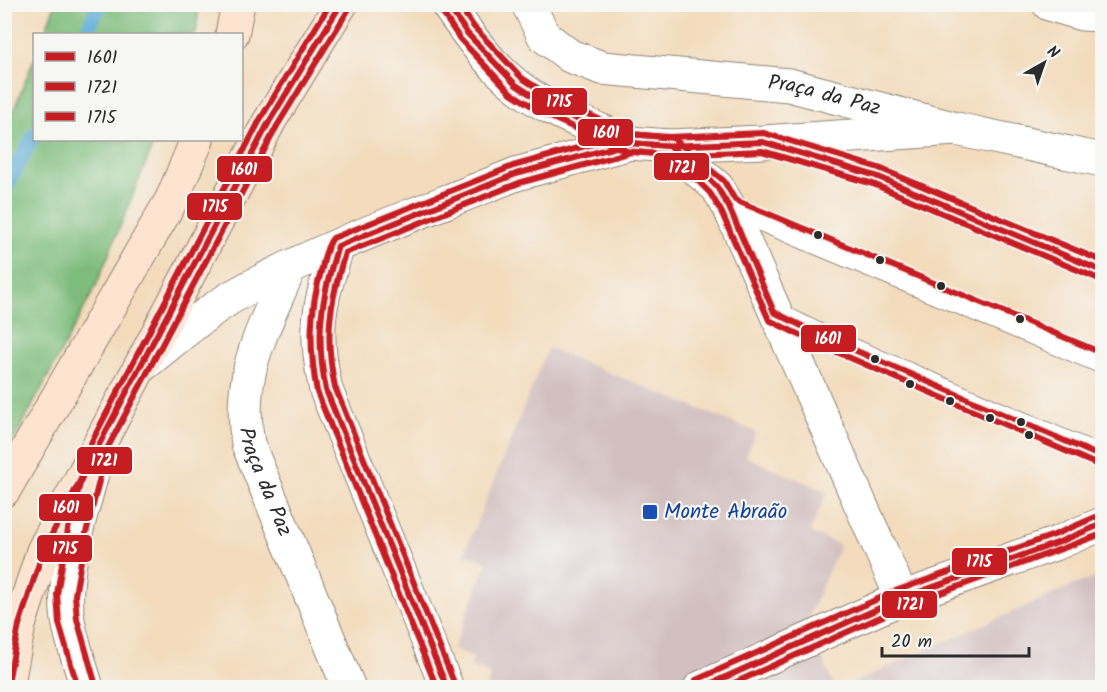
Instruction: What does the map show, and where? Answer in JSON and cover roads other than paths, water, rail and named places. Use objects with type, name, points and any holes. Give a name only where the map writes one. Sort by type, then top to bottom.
[{"type":"main road","points":[[232,33],[238,4]]},
{"type":"main road","points":[[7,687],[19,625],[43,551],[144,364],[269,122],[341,4]]},
{"type":"main road","points":[[4,490],[172,199],[197,141]]},
{"type":"street","name":"Praça da Paz","points":[[447,4],[467,33],[516,86],[550,107],[630,143]]},
{"type":"street","name":"Praça da Paz","points":[[528,4],[543,36],[570,56],[602,68],[789,85],[956,129]]},
{"type":"street","points":[[1049,4],[1082,14],[1102,15]]},
{"type":"street","name":"Praça da Paz","points":[[144,364],[236,294],[338,246],[516,174],[630,143],[669,146],[763,142],[956,129]]},
{"type":"street","points":[[956,129],[1102,160]]},
{"type":"street","points":[[669,146],[717,187],[729,207],[902,598]]},
{"type":"street","points":[[338,246],[322,295],[317,326],[319,361],[326,390],[447,687]]},
{"type":"street","name":"Praça da Paz","points":[[289,268],[248,368],[244,409],[245,426],[248,444],[349,687]]},
{"type":"street","points":[[87,687],[68,621],[66,595],[77,531],[99,446]]},
{"type":"street","points":[[700,687],[902,598],[1057,543],[1102,524]]},
{"type":"lane","name":"Praça da Paz","points":[[763,142],[876,176],[1102,271]]},
{"type":"lane","points":[[729,207],[1102,363]]},
{"type":"lane","points":[[774,312],[822,336],[1102,457]]},
{"type":"waterway","points":[[86,33],[100,4]]},
{"type":"waterway","points":[[4,191],[33,137]]},
{"type":"place","name":"Monte Abraão","points":[[650,512]]}]
